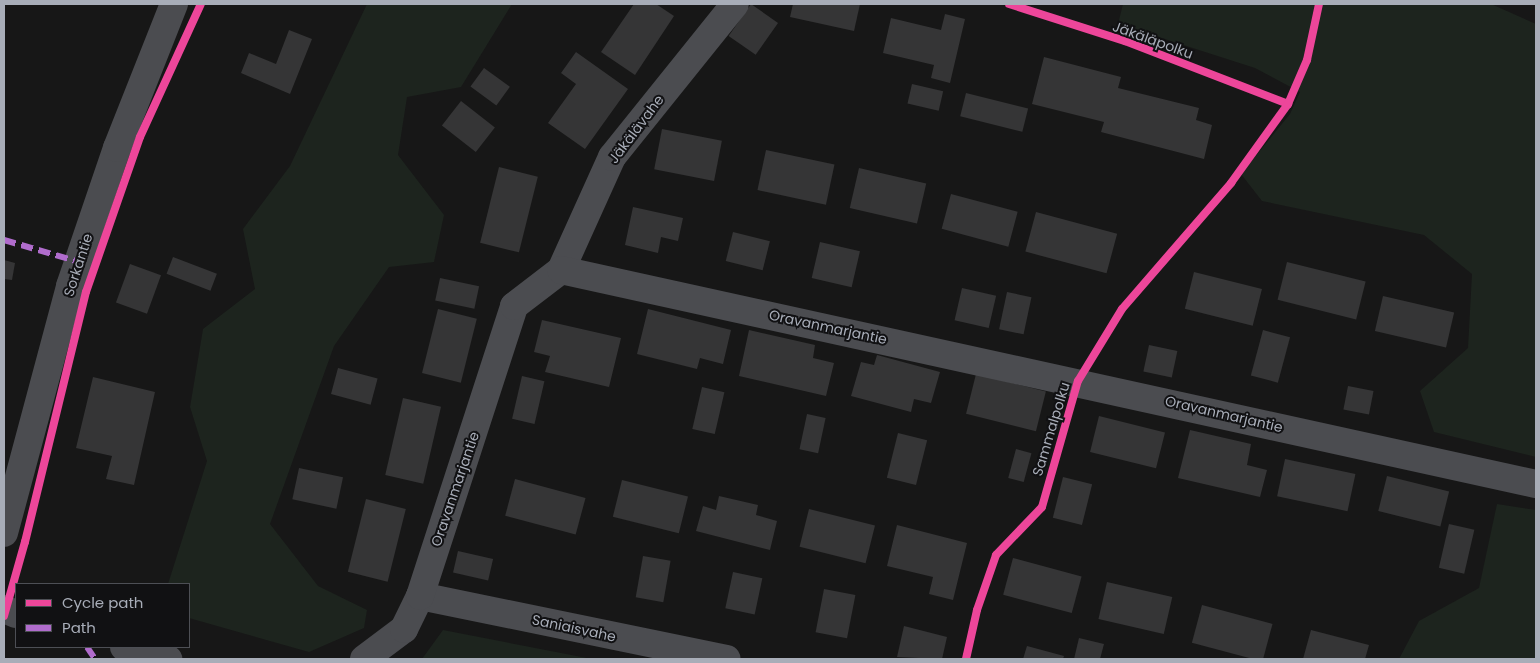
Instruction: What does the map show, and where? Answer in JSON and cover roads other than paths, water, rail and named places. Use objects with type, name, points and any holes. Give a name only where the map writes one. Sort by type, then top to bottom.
[{"type":"street","name":"Sorkantie","points":[[4,533],[70,286],[117,148],[174,4]]},
{"type":"street","name":"Jäkälävahe","points":[[561,270],[612,157],[735,4]]},
{"type":"street","name":"Oravanmarjantie","points":[[364,659],[404,630],[420,596],[514,306],[561,270],[1536,484]]},
{"type":"street","name":"Saniaisvahe","points":[[420,596],[727,659]]},
{"type":"street","points":[[128,648],[168,659]]}]
